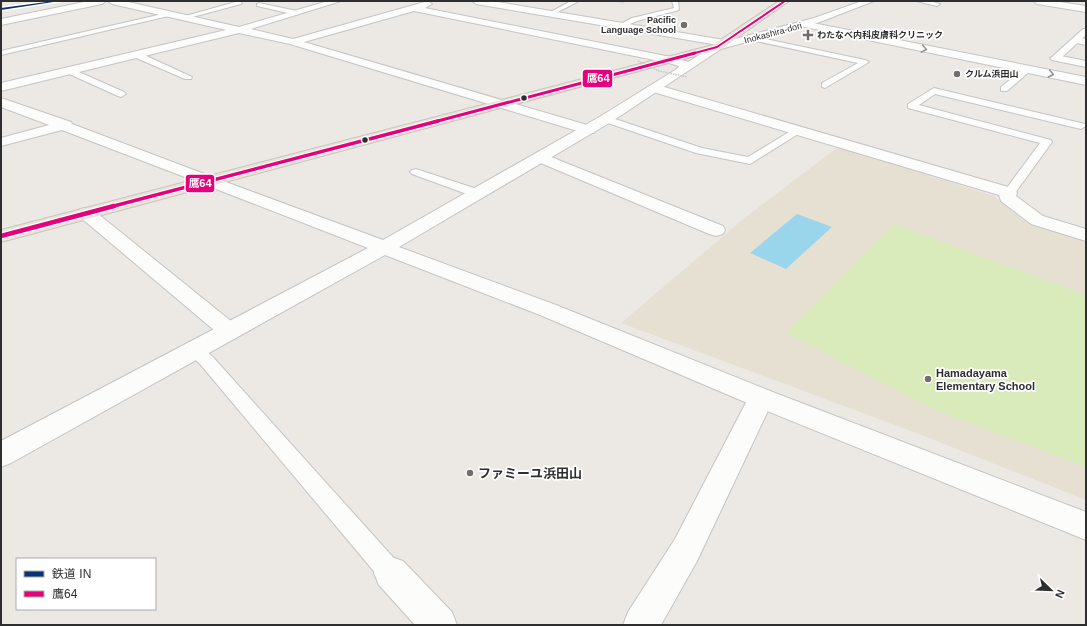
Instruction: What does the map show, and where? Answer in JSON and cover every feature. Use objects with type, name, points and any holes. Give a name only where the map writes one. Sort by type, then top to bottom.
[{"type":"main road","points":[[721,45],[785,1]]},
{"type":"main road","name":"Inokashira-dori","points":[[1,236],[671,60],[721,45]]},
{"type":"street","points":[[1,22],[102,1]]},
{"type":"street","points":[[112,1],[293,42],[589,130]]},
{"type":"street","points":[[1,87],[238,30],[337,1]]},
{"type":"street","points":[[293,42],[439,1]]},
{"type":"street","points":[[476,1],[721,45]]},
{"type":"street","name":"Inokashira-dori","points":[[721,45],[754,38],[803,24],[870,1]]},
{"type":"street","points":[[1037,1],[1086,9]]},
{"type":"street","points":[[414,8],[671,60],[685,64],[685,74]]},
{"type":"street","points":[[803,24],[1086,81]]},
{"type":"street","points":[[1,455],[385,248],[589,130],[654,88],[685,74],[721,45]]},
{"type":"street","points":[[1056,58],[1086,64]]},
{"type":"street","points":[[654,88],[1009,193],[1007,197],[1037,220],[1086,235]]},
{"type":"street","points":[[1,102],[66,125],[548,310],[761,398],[1086,526]]},
{"type":"street","points":[[1,142],[66,125]]},
{"type":"street","points":[[541,158],[716,230]]},
{"type":"street","points":[[86,213],[229,331]]},
{"type":"street","points":[[641,625],[686,550],[761,398]]},
{"type":"street","points":[[390,573],[439,625]]},
{"type":"lane","points":[[550,14],[576,1]]},
{"type":"lane","points":[[621,26],[631,20],[667,14],[677,9],[675,1]]},
{"type":"lane","points":[[919,1],[938,4]]},
{"type":"lane","points":[[185,17],[239,3]]},
{"type":"lane","points":[[259,5],[297,13]]},
{"type":"lane","points":[[1,53],[171,14]]},
{"type":"lane","points":[[1056,58],[1081,41],[1086,31]]},
{"type":"lane","points":[[754,38],[865,62],[825,85]]},
{"type":"lane","points":[[137,55],[188,77]]},
{"type":"lane","points":[[1004,89],[1028,69]]},
{"type":"lane","points":[[70,71],[121,94]]},
{"type":"lane","points":[[1009,193],[1047,142],[911,106],[934,91],[1081,126]]},
{"type":"lane","points":[[606,119],[700,151],[750,161],[798,131]]},
{"type":"lane","points":[[416,172],[479,194]]},
{"type":"lane","points":[[194,350],[206,360],[390,573]]},
{"type":"path","points":[[638,61],[659,71],[685,74]]},
{"type":"shaded area","name":"Hamadayama Elementary School","points":[[838,147],[994,196],[1023,220],[1086,239],[1086,500],[919,434],[621,323],[747,216]]},
{"type":"green space","points":[[894,224],[1086,295],[1086,467],[935,410],[786,333]]},
{"type":"water","points":[[797,214],[832,227],[786,269],[750,253]]},
{"type":"rail line","name":"IN","points":[[1,9],[59,1]]},
{"type":"transit line","name":"鷹64","points":[[1,236],[717,47],[785,1]]},
{"type":"place","name":"Pacific Language School","points":[[684,25]]},
{"type":"place","name":"わたなべ内科皮膚科クリニック","points":[[808,35]]},
{"type":"place","name":"クルム浜田山","points":[[957,74]]},
{"type":"place","name":"Hamadayama Elementary School","points":[[928,379]]},
{"type":"place","name":"ファミーユ浜田山","points":[[470,473]]}]
